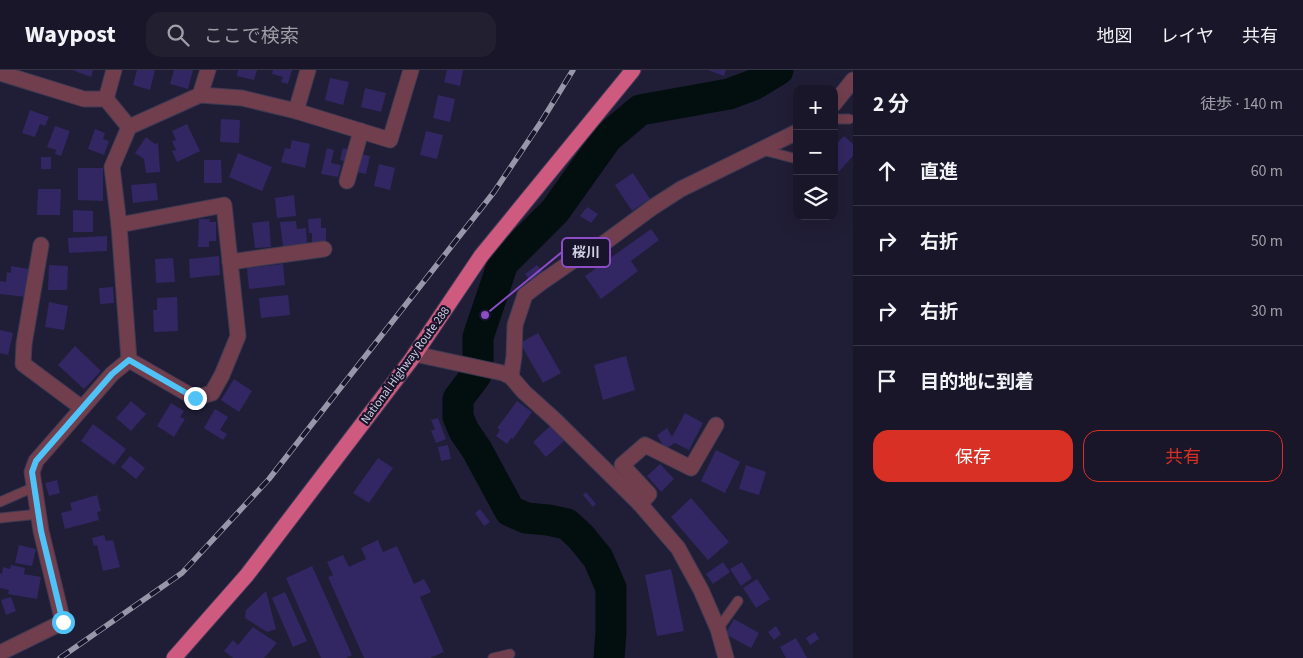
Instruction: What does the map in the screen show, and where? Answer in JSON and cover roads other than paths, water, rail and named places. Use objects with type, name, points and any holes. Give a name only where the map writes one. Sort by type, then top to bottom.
[{"type":"highway","name":"National Highway Route 288","points":[[174,658],[247,575],[415,354],[482,256],[633,70]]},
{"type":"street","points":[[106,99],[114,70]]},
{"type":"street","points":[[200,95],[208,70]]},
{"type":"street","points":[[296,111],[308,70]]},
{"type":"street","points":[[129,360],[119,225],[112,167],[129,127],[200,95],[242,98],[296,111],[390,140],[411,70]]},
{"type":"street","points":[[4,73],[84,99],[106,99]]},
{"type":"street","points":[[838,99],[853,80]]},
{"type":"street","points":[[106,99],[129,127]]},
{"type":"street","points":[[348,181],[360,131]]},
{"type":"street","points":[[511,377],[515,325],[525,295],[571,262],[596,249],[681,189],[793,134]]},
{"type":"street","points":[[119,225],[224,205],[238,336],[222,375],[212,393],[195,398],[129,360]]},
{"type":"street","points":[[41,245],[24,344],[23,364],[82,408]]},
{"type":"street","points":[[230,262],[324,249]]},
{"type":"street","points":[[415,354],[496,370],[511,377],[524,392],[554,419],[640,504],[678,548],[701,590],[718,629],[726,658]]},
{"type":"street","points":[[0,653],[63,622],[39,514],[32,472],[36,461],[112,374],[129,360]]},
{"type":"street","points":[[640,504],[649,494],[622,465],[645,444],[691,468],[716,425]]},
{"type":"lane","points":[[838,119],[849,119]]},
{"type":"lane","points":[[761,149],[793,158]]},
{"type":"lane","points":[[0,502],[34,487]]},
{"type":"lane","points":[[0,518],[39,514]]},
{"type":"lane","points":[[718,629],[738,601]]},
{"type":"lane","points":[[493,658],[510,654]]},
{"type":"waterway","points":[[609,658],[611,588],[598,558],[581,537],[567,524],[526,518],[510,511],[477,450],[464,431],[458,417],[458,399],[476,375],[478,337],[503,263],[555,211],[607,138],[640,110],[729,94],[753,85],[778,70]]},
{"type":"railway","points":[[60,658],[182,573],[269,479],[494,192],[573,70]]},
{"type":"place","name":"桜川","points":[[485,315]]}]
